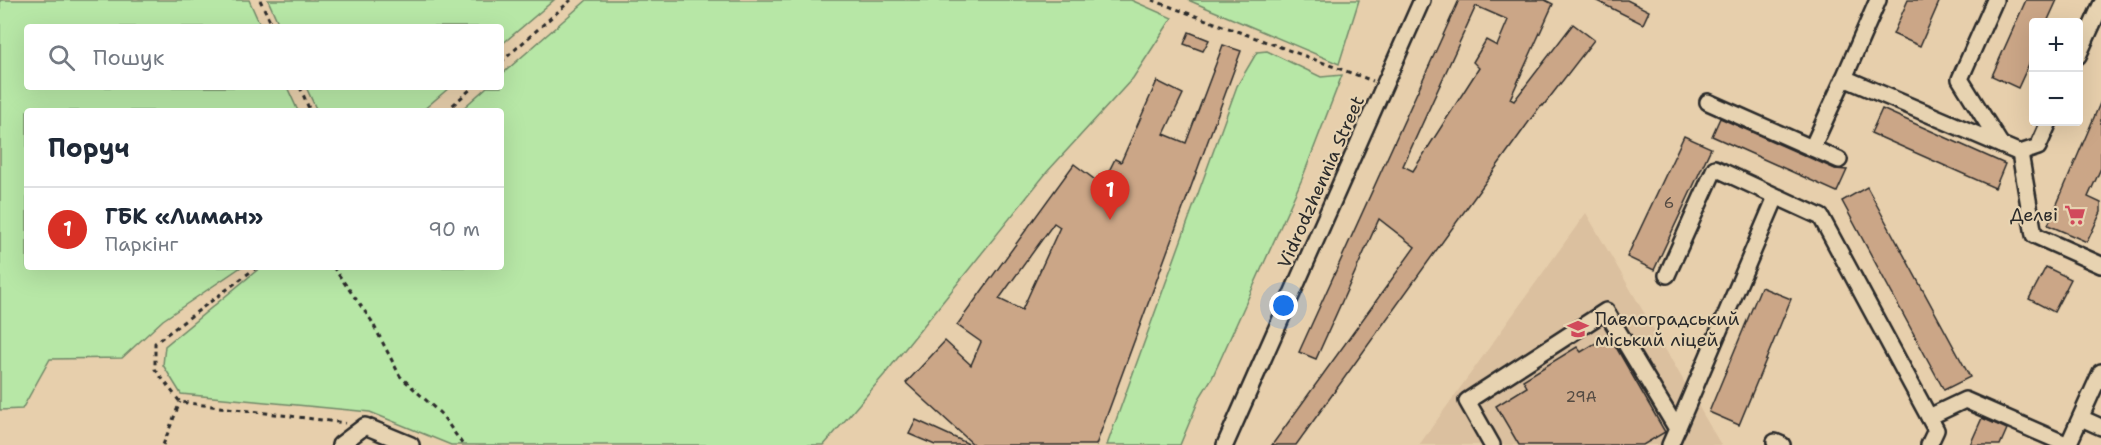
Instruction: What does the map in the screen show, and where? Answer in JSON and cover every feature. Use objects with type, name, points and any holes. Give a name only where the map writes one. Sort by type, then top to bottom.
[{"type":"street","name":"Vidrodzhennia Street","points":[[1224,445],[1422,0]]},
{"type":"street","points":[[1812,148],[1878,0]]},
{"type":"street","points":[[1995,0],[1960,80],[2001,145]]},
{"type":"street","points":[[2083,47],[2101,5]]},
{"type":"street","points":[[1844,78],[2020,153],[2038,147],[2047,126]]},
{"type":"street","points":[[1708,102],[1839,160]]},
{"type":"street","points":[[2020,153],[2034,235],[2101,265]]},
{"type":"street","points":[[1666,275],[1715,168],[1821,217],[1936,430],[1929,445]]},
{"type":"street","points":[[1671,445],[1776,197]]},
{"type":"street","points":[[1492,445],[1467,401],[1606,311],[1677,429]]},
{"type":"street","points":[[1929,417],[1965,400],[2068,445],[2101,372]]},
{"type":"street","points":[[2081,418],[2101,427]]},
{"type":"street","points":[[340,445],[365,426],[411,445]]},
{"type":"path","points":[[260,0],[272,24]]},
{"type":"path","points":[[504,59],[571,0]]},
{"type":"path","points":[[1152,0],[1385,86]]},
{"type":"path","points":[[301,90],[309,108]]},
{"type":"path","points":[[449,108],[470,90]]},
{"type":"path","points":[[253,270],[156,343],[155,369],[180,402],[365,426]]},
{"type":"path","points":[[335,270],[370,320],[400,376],[442,414],[463,445]]},
{"type":"path","points":[[163,445],[180,402]]},
{"type":"shaded area","name":"Павлоградський міський ліцей","points":[[1586,213],[1721,445],[1419,445]]},
{"type":"green space","points":[[0,0],[249,0],[260,24],[24,24],[24,90],[288,90],[297,108],[24,108],[24,270],[237,270],[163,320],[122,358],[50,359],[22,409],[0,410]]},
{"type":"green space","points":[[268,0],[554,0],[504,42],[504,24],[279,24]]},
{"type":"green space","points":[[587,0],[1131,0],[1172,18],[1133,78],[1047,172],[884,375],[824,445],[451,445],[370,412],[181,394],[163,365],[165,346],[257,270],[504,270],[504,108],[463,108],[484,90],[504,90],[504,72]]},
{"type":"green space","points":[[1188,0],[1359,0],[1339,64]]},
{"type":"green space","points":[[1267,51],[1321,77],[1342,75],[1302,179],[1212,378],[1200,397],[1180,445],[1107,445],[1237,86],[1257,52]]},
{"type":"green space","points":[[307,90],[446,90],[426,108],[316,108]]},
{"type":"building","points":[[1459,0],[1545,0],[1553,4],[1510,99],[1514,101],[1573,24],[1594,40],[1543,106],[1541,105],[1296,445],[1272,445],[1415,247],[1379,219],[1316,359],[1299,352]],"holes":[[[1476,6],[1508,20],[1497,46],[1486,40],[1473,62],[1479,68],[1413,171],[1403,166]]]},
{"type":"building","points":[[1595,0],[1627,0],[1649,11],[1643,24]]},
{"type":"building","points":[[1908,0],[1940,0],[1920,46],[1893,34]]},
{"type":"building","points":[[2026,0],[2057,0],[2049,18],[2029,18],[2029,64],[2018,88],[1992,76]]},
{"type":"building","points":[[1189,32],[1209,40],[1203,51],[1184,44]]},
{"type":"building","points":[[1223,45],[1241,51],[1096,445],[974,445],[906,383],[945,341],[971,365],[981,342],[957,325],[1074,164],[1102,185],[1115,159],[1121,162],[1157,81],[1183,94],[1164,134],[1186,143]],"holes":[[[1054,223],[1060,227],[1022,310],[999,299]]]},
{"type":"building","points":[[2101,101],[2101,168],[2088,197],[2101,203],[2101,212],[2087,242],[2048,225]]},
{"type":"building","points":[[1882,109],[2005,164],[1995,188],[1871,133]]},
{"type":"building","points":[[1720,118],[1835,169],[1847,170],[1837,192],[1712,136]]},
{"type":"building","points":[[1684,136],[1711,148],[1654,270],[1627,257]]},
{"type":"building","points":[[1867,187],[1970,377],[1944,390],[1842,201]]},
{"type":"building","points":[[2046,267],[2071,279],[2054,312],[2029,299]]},
{"type":"building","points":[[1761,287],[1791,299],[1739,425],[1709,412]]},
{"type":"building","points":[[1609,335],[1665,432],[1643,445],[1519,445],[1496,406],[1527,387],[1523,380],[1577,347],[1581,352]]},
{"type":"building","points":[[1982,418],[2007,429],[2000,445],[1970,445]]},
{"type":"building","points":[[916,420],[971,445],[935,445],[909,434]]},
{"type":"place","name":"Делві","points":[[2075,215]]},
{"type":"place","name":"ГБК «Лиман»","points":[[1110,220]]},
{"type":"place","name":"Павлоградський міський ліцей","points":[[1578,329]]}]
